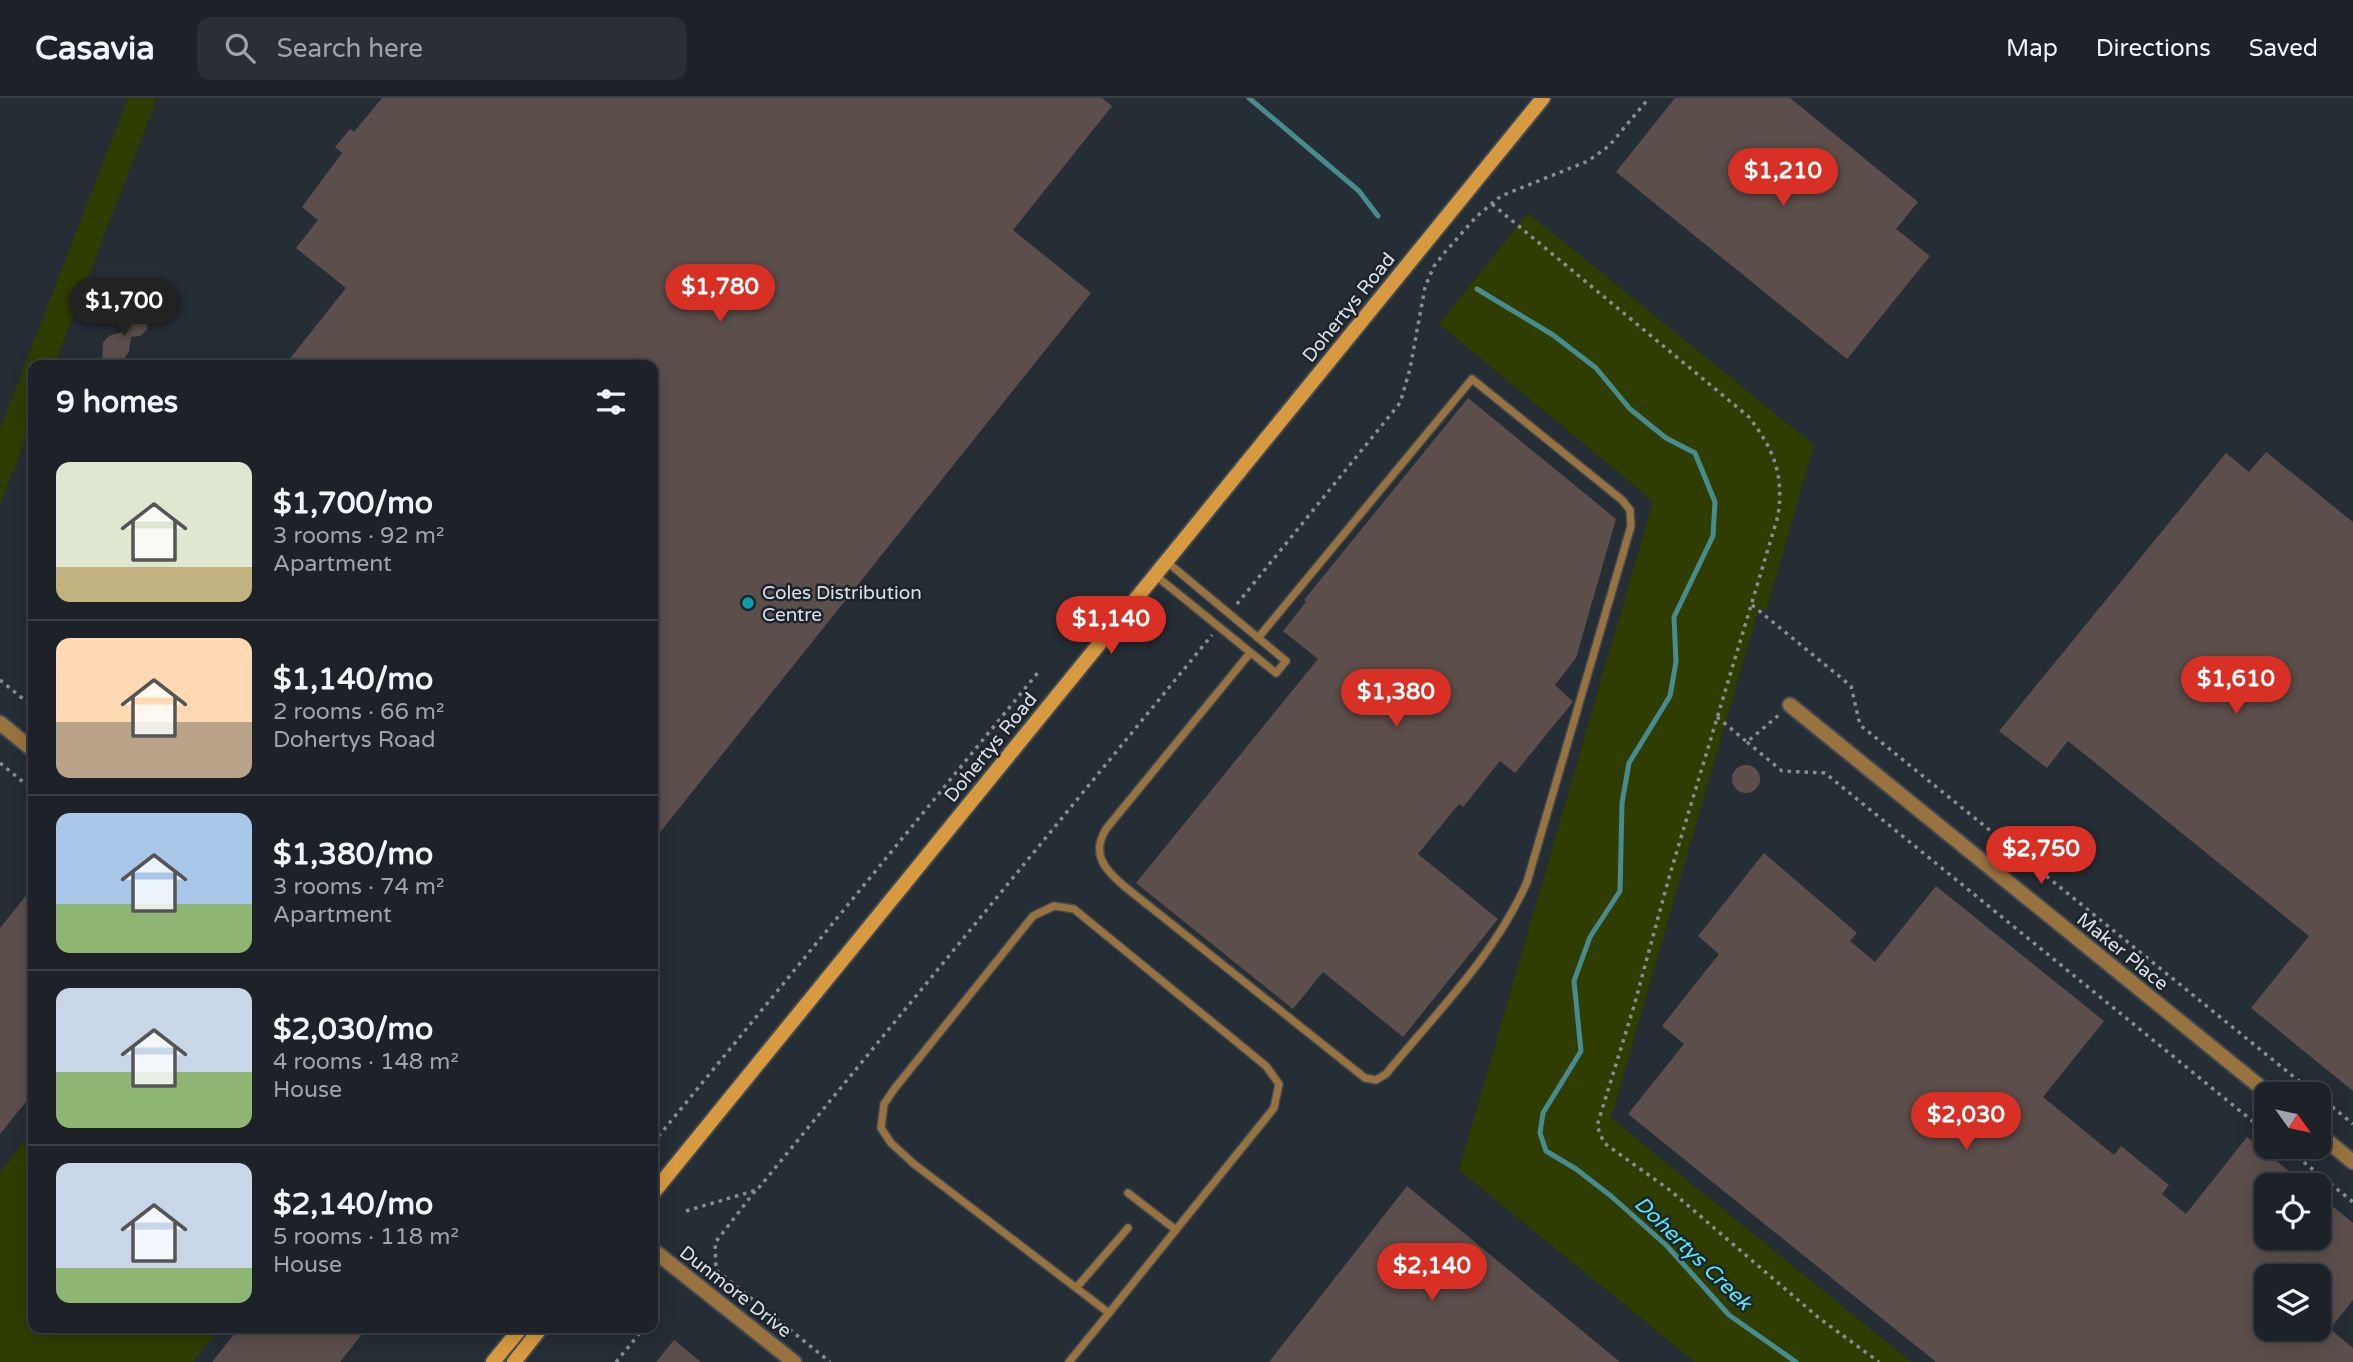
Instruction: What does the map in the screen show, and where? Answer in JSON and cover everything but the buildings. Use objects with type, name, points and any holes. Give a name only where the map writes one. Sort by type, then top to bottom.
[{"type":"main road","name":"Dohertys Road","points":[[658,1186],[1543,98]]},
{"type":"main road","points":[[493,1362],[517,1333]]},
{"type":"main road","points":[[514,1362],[537,1333]]},
{"type":"street","name":"Maker Place","points":[[1790,705],[2254,1082]]},
{"type":"street","points":[[0,723],[28,746]]},
{"type":"street","points":[[2331,1144],[2353,1162]]},
{"type":"street","name":"Dunmore Drive","points":[[658,1254],[794,1362]]},
{"type":"lane","points":[[1250,653],[1106,829],[1100,845],[1100,859],[1105,869],[1124,886],[1365,1078],[1380,1079],[1486,953],[1503,930],[1527,883],[1631,526],[1630,510],[1622,500],[1472,379],[1258,638]]},
{"type":"lane","points":[[1155,575],[1276,673],[1286,661],[1166,562]]},
{"type":"lane","points":[[1069,1362],[1108,1314],[1275,1108],[1279,1084],[1266,1066],[1074,909],[1054,906],[1033,916],[895,1088],[884,1104],[881,1128],[891,1143],[914,1164],[1108,1314]]},
{"type":"lane","points":[[1128,1193],[1176,1230]]},
{"type":"lane","points":[[1076,1288],[1128,1228]]},
{"type":"path","points":[[1229,614],[1400,403],[1410,369],[1425,287],[1434,266],[1477,216],[1501,196],[1588,161],[1609,146],[1649,98]]},
{"type":"path","points":[[1492,204],[1749,417],[1766,440],[1776,464],[1782,491],[1779,516],[1597,1126],[1604,1143],[1671,1191],[1819,1318],[1879,1362]]},
{"type":"path","points":[[1752,604],[1852,686],[1860,725],[2301,1082]]},
{"type":"path","points":[[830,1362],[716,1270],[715,1243],[1218,627]]},
{"type":"path","points":[[658,1137],[1040,670]]},
{"type":"path","points":[[0,680],[28,703]]},
{"type":"path","points":[[1746,742],[1790,705]]},
{"type":"path","points":[[1717,718],[1782,771],[1825,773],[2254,1122]]},
{"type":"path","points":[[0,763],[28,786]]},
{"type":"path","points":[[2331,1106],[2353,1124]]},
{"type":"path","points":[[2300,1159],[2353,1202]]},
{"type":"path","points":[[686,1211],[757,1189]]},
{"type":"path","points":[[616,1362],[640,1333]]},
{"type":"green space","points":[[128,98],[157,98],[56,360],[28,360],[28,432],[0,505],[0,429]]},
{"type":"green space","points":[[1528,213],[1814,445],[1766,611],[1759,607],[1611,1118],[1911,1362],[1695,1362],[1459,1170],[1653,501],[1439,324]]},
{"type":"green space","points":[[28,1137],[28,1333],[216,1333],[193,1362],[0,1362],[0,1172]]},
{"type":"waterway","name":"Dohertys Creek","points":[[1249,98],[1359,191],[1378,216]]},
{"type":"waterway","name":"Dohertys Creek","points":[[1477,289],[1553,335],[1596,368],[1630,409],[1666,438],[1695,453],[1715,502],[1713,536],[1674,617],[1676,662],[1670,696],[1629,763],[1622,803],[1620,891],[1590,937],[1574,981],[1581,1051],[1543,1113],[1540,1133],[1546,1151],[1576,1169],[1611,1196],[1667,1246],[1729,1315],[1796,1362]]},
{"type":"place","name":"Coles Distribution Centre","points":[[748,603]]}]
